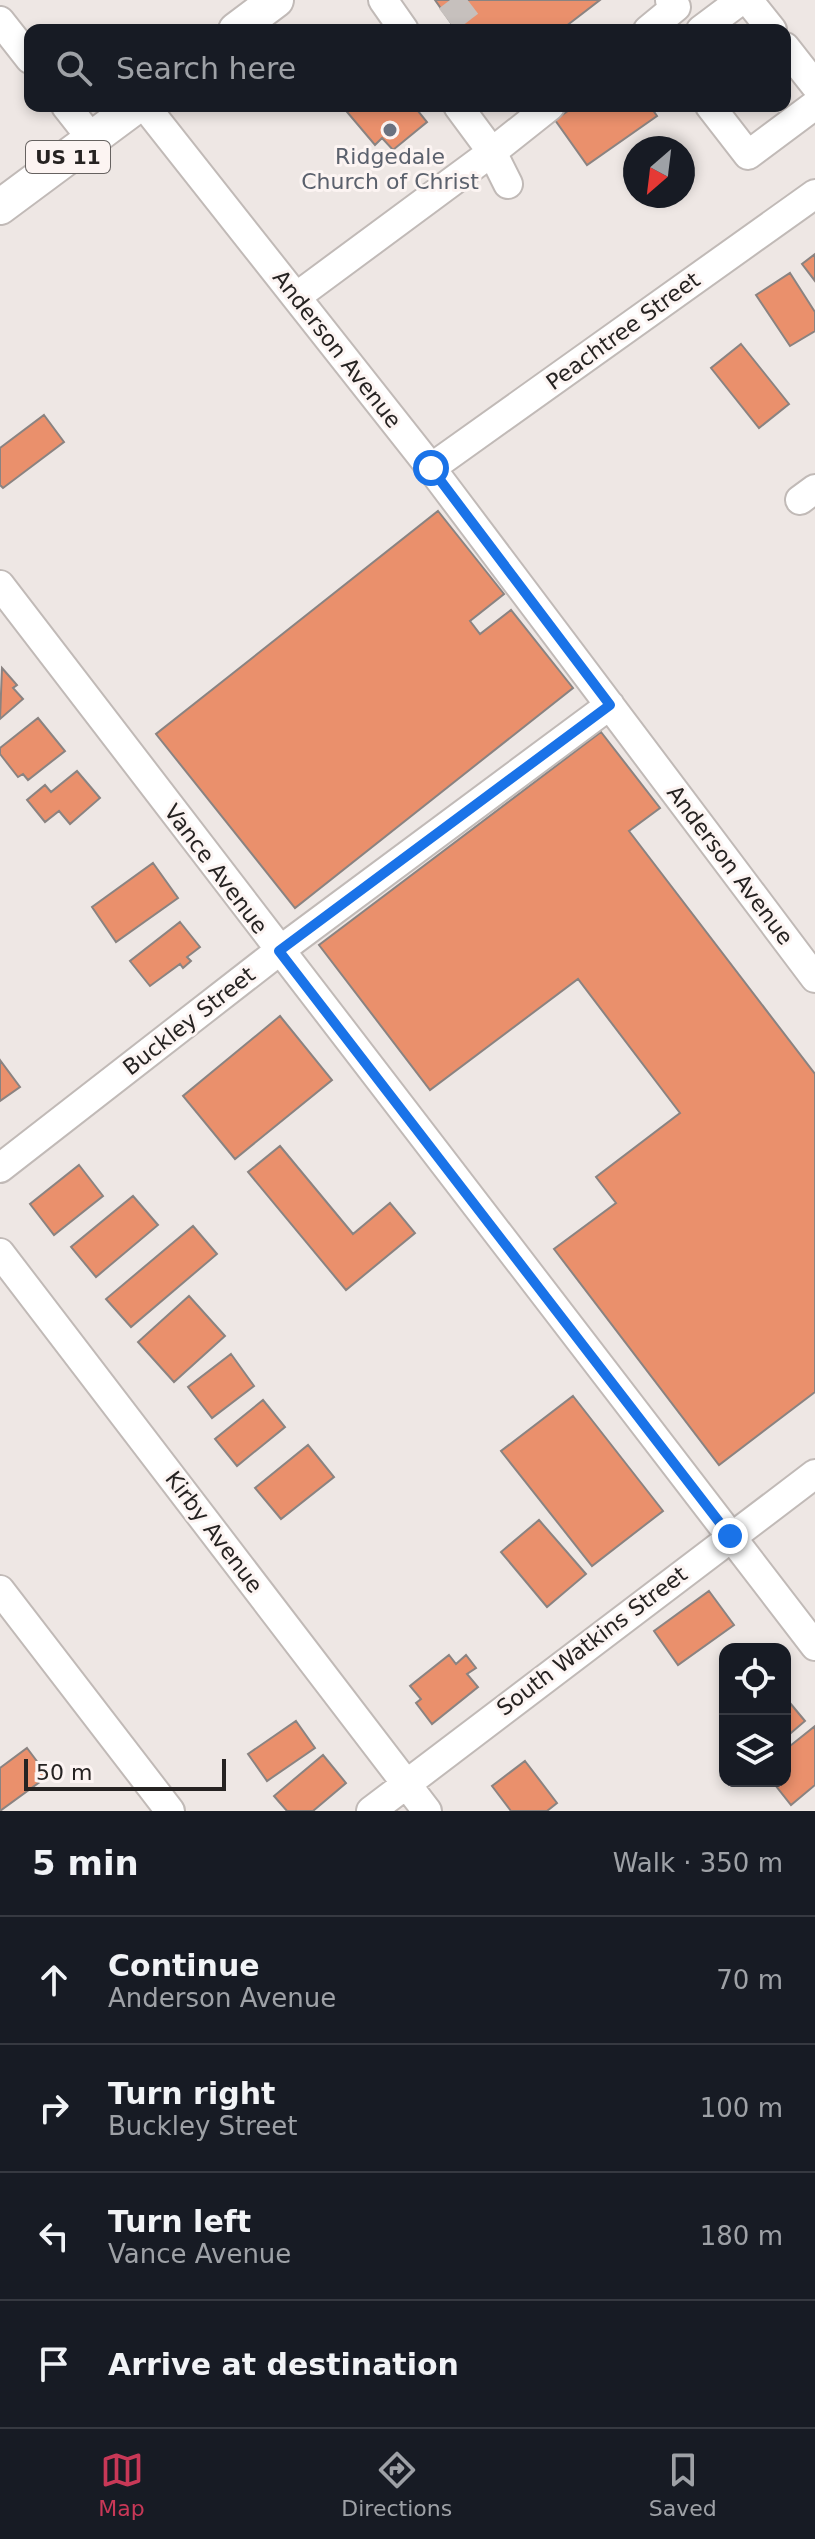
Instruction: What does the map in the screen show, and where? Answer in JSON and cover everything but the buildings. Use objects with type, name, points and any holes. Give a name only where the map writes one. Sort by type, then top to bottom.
[{"type":"main road","points":[[244,24],[276,0]]},
{"type":"main road","name":"US 11","points":[[0,207],[128,112]]},
{"type":"street","points":[[383,0],[400,24]]},
{"type":"street","points":[[709,24],[741,0]]},
{"type":"street","points":[[748,0],[767,24]]},
{"type":"street","points":[[655,24],[677,2]]},
{"type":"street","points":[[0,21],[24,51]]},
{"type":"street","points":[[791,55],[815,85]]},
{"type":"street","points":[[715,112],[748,155],[815,105]]},
{"type":"street","points":[[71,112],[92,139]]},
{"type":"street","name":"Anderson Avenue","points":[[150,112],[431,468],[815,978]]},
{"type":"street","points":[[462,112],[492,152],[508,184]]},
{"type":"street","points":[[296,297],[492,152],[537,112]]},
{"type":"street","name":"Peachtree Street","points":[[431,468],[815,194]]},
{"type":"street","name":"Vance Avenue","points":[[0,585],[815,1646]]},
{"type":"street","name":"Buckley Street","points":[[0,1168],[279,951],[610,705]]},
{"type":"street","name":"Kirby Avenue","points":[[0,1253],[427,1811]]},
{"type":"street","name":"South Watkins Street","points":[[371,1811],[730,1536],[809,1489]]},
{"type":"street","points":[[0,1590],[170,1811]]},
{"type":"tunnel","points":[[450,0],[468,24]]},
{"type":"place","name":"Ridgedale Church of Christ","points":[[390,130]]},
{"type":"route","points":[[431,468],[610,705],[279,951],[730,1536]]}]
